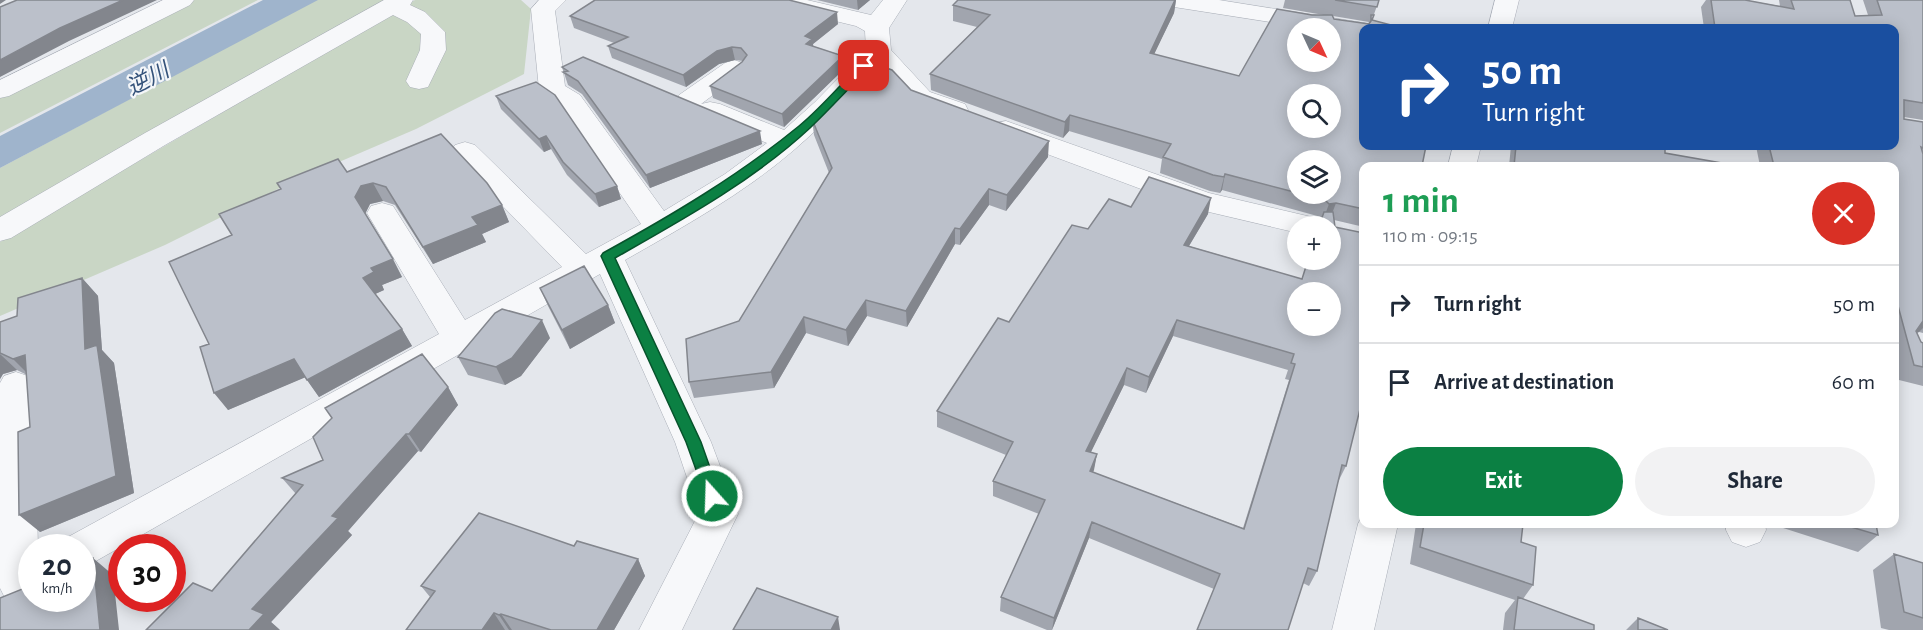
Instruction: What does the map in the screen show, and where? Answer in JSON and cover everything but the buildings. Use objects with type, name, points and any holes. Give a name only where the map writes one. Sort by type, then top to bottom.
[{"type":"street","points":[[0,90],[182,0]]},
{"type":"street","points":[[777,0],[864,21],[921,98],[1202,201],[1287,221]]},
{"type":"street","points":[[96,541],[659,227],[749,171],[805,126],[878,40],[883,15],[895,0]]},
{"type":"street","points":[[1174,0],[1359,29]]},
{"type":"street","points":[[1501,24],[1507,0]]},
{"type":"street","points":[[0,231],[155,139],[397,2],[433,32],[433,50],[419,81]]},
{"type":"street","points":[[543,3],[552,89],[571,101],[659,227]]},
{"type":"street","points":[[734,68],[678,97],[786,141]]},
{"type":"street","points":[[465,151],[595,262],[693,442],[719,514],[660,630]]},
{"type":"street","points":[[382,213],[459,339]]},
{"type":"street","points":[[16,386],[17,586]]},
{"type":"street","points":[[1353,630],[1377,528]]},
{"type":"green space","points":[[185,0],[258,0],[0,133],[0,92]]},
{"type":"green space","points":[[315,0],[401,0],[0,232],[0,168]]},
{"type":"green space","points":[[415,0],[521,0],[531,9],[524,74],[416,129],[290,183],[165,245],[0,316],[0,242]]},
{"type":"water","name":"逆川","points":[[263,0],[318,0],[0,168],[0,136]]},
{"type":"route","points":[[712,496],[693,442],[607,256],[673,220],[749,171],[805,126],[864,66]]}]
